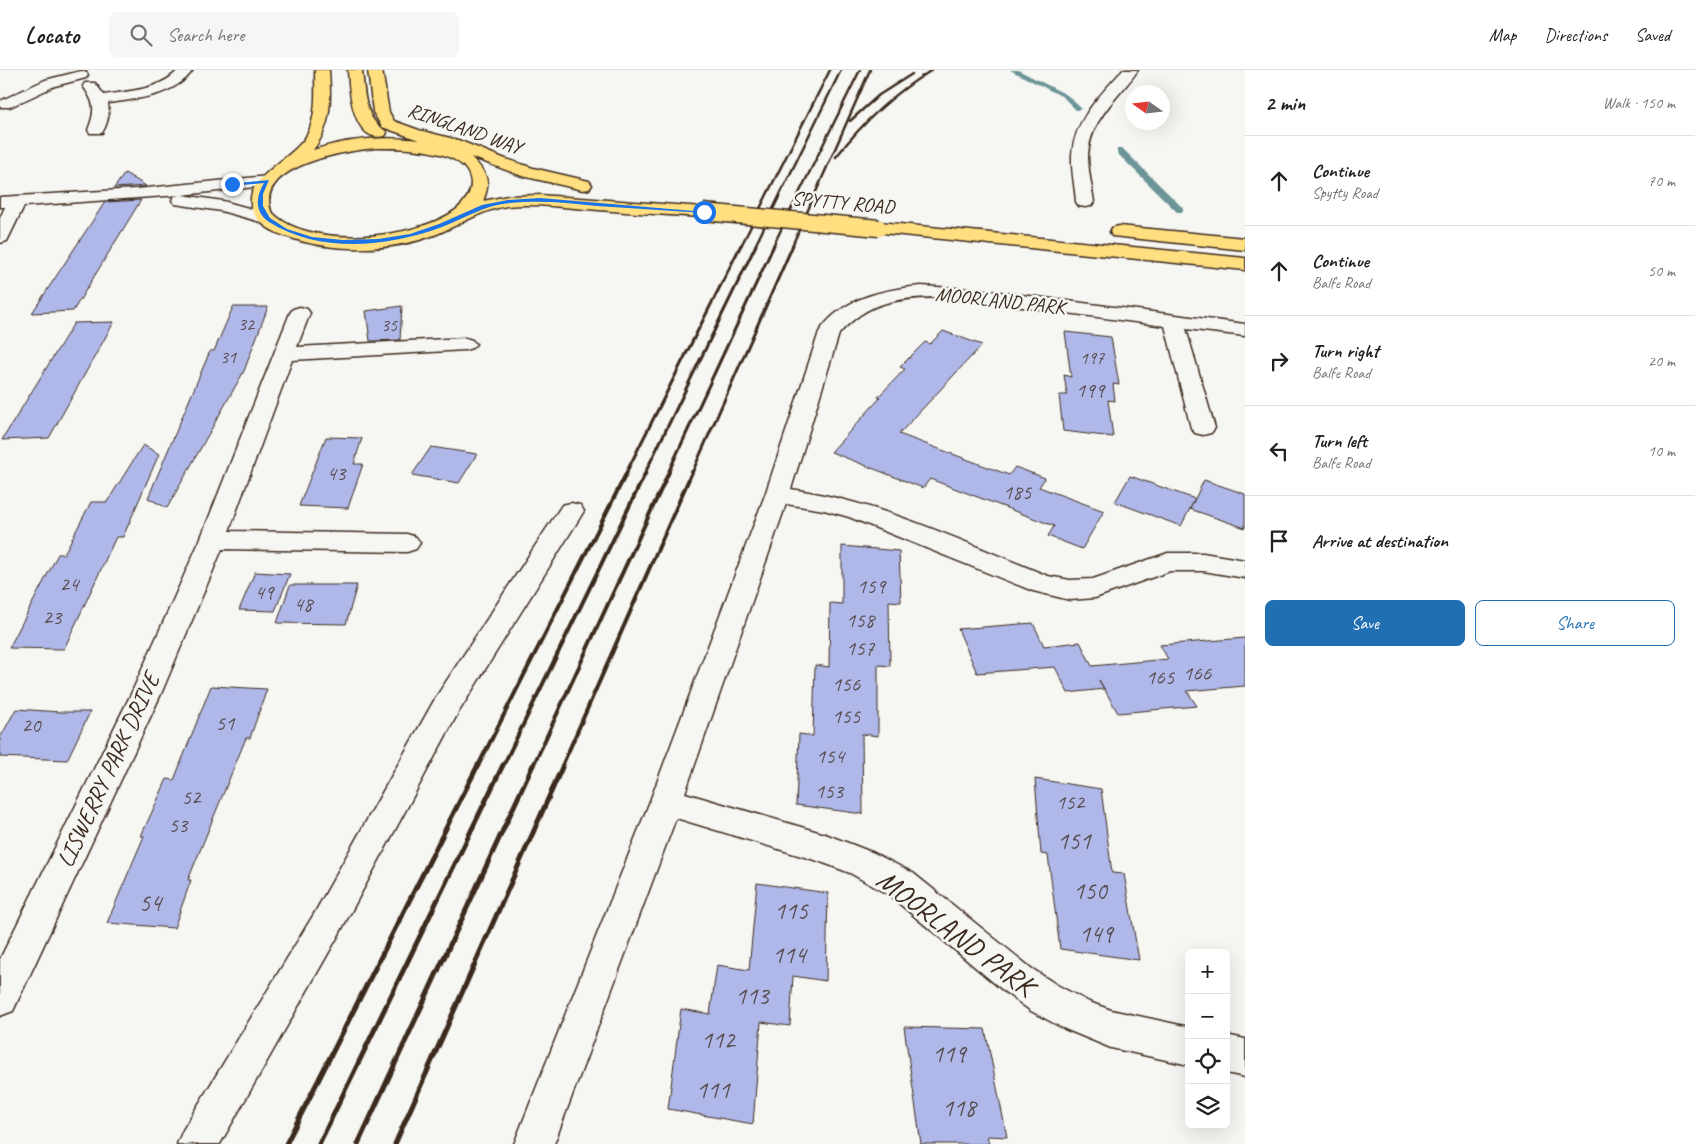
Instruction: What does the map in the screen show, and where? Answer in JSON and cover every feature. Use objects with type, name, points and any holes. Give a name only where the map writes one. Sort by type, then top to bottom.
[{"type":"main road","points":[[322,70],[321,121],[313,140],[289,164],[268,181],[260,194],[260,206],[268,219],[286,230],[303,236],[343,242],[378,241],[412,235],[441,225],[464,212],[478,197],[481,182],[475,168]]},
{"type":"main road","name":"RINGLAND WAY","points":[[354,70],[358,96],[365,120],[374,132],[402,142]]},
{"type":"main road","name":"RINGLAND WAY","points":[[375,70],[381,112],[388,124],[414,134],[452,143],[497,162],[528,172],[583,185]]},
{"type":"main road","points":[[289,164],[313,154],[341,146],[402,142],[433,147],[450,153],[458,156],[475,168],[524,178],[603,187]]},
{"type":"main road","name":"SPYTTY ROAD","points":[[672,193],[708,204]]},
{"type":"main road","name":"SPYTTY ROAD","points":[[441,225],[484,206],[508,201],[708,204],[881,220],[1245,264]]},
{"type":"main road","name":"SPYTTY ROAD","points":[[881,220],[982,221]]},
{"type":"main road","points":[[1100,231],[1245,244]]},
{"type":"street","points":[[101,100],[156,89],[174,82],[186,70]]},
{"type":"street","points":[[1086,202],[1080,155],[1085,131],[1095,111],[1131,70]]},
{"type":"street","points":[[5,104],[50,83],[78,73],[101,100],[102,116],[96,130]]},
{"type":"street","points":[[0,237],[9,201],[137,194],[268,181]]},
{"type":"street","points":[[137,194],[223,206],[268,219]]},
{"type":"street","name":"MOORLAND PARK","points":[[534,1144],[666,801],[777,495],[829,332],[844,314],[870,301],[903,295],[962,293],[1245,330]]},
{"type":"street","name":"LISWERRY PARK DRIVE","points":[[0,998],[146,694],[213,540],[282,354],[300,313]]},
{"type":"street","points":[[1174,321],[1203,428]]},
{"type":"street","points":[[282,354],[465,344]]},
{"type":"street","points":[[777,495],[824,502],[850,509],[1043,584],[1070,590],[1095,588],[1168,562],[1203,562],[1245,569]]},
{"type":"street","points":[[197,1144],[326,925],[447,705],[571,511]]},
{"type":"street","points":[[213,540],[406,542]]},
{"type":"street","name":"MOORLAND PARK","points":[[666,801],[825,849],[862,863],[901,884],[1018,980],[1044,998],[1078,1016],[1111,1029],[1185,1045]]},
{"type":"street","points":[[1230,1055],[1245,1058]]},
{"type":"building","points":[[125,173],[146,186],[114,188]]},
{"type":"building","points":[[141,200],[73,311],[32,313],[105,202]]},
{"type":"building","points":[[402,306],[400,340],[370,341],[366,311]]},
{"type":"building","points":[[233,307],[268,307],[244,371],[167,508],[148,498],[210,351],[214,351]]},
{"type":"building","points":[[114,322],[49,438],[2,440],[74,323]]},
{"type":"building","points":[[943,331],[982,345],[899,434],[1009,475],[1015,467],[1045,478],[1039,487],[1104,511],[1082,549],[1048,536],[1054,526],[930,479],[923,488],[831,452],[880,398],[878,397],[905,369],[900,367],[925,342],[930,344]]},
{"type":"building","points":[[1065,332],[1111,337],[1119,385],[1113,384],[1115,401],[1108,400],[1113,437],[1063,431],[1059,395],[1067,395],[1064,375],[1071,377]]},
{"type":"building","points":[[326,437],[362,438],[354,464],[363,464],[348,508],[299,506]]},
{"type":"building","points":[[143,445],[159,454],[123,537],[116,537],[64,649],[9,648],[58,554],[64,554],[91,502],[107,502]]},
{"type":"building","points":[[431,447],[477,454],[459,483],[412,475]]},
{"type":"building","points":[[1130,476],[1195,499],[1181,526],[1115,502]]},
{"type":"building","points":[[1204,480],[1245,494],[1245,528],[1190,509]]},
{"type":"building","points":[[842,546],[899,551],[901,602],[889,601],[890,666],[878,665],[878,736],[862,734],[863,814],[796,805],[799,734],[813,736],[815,665],[829,667],[830,603],[842,604]]},
{"type":"building","points":[[255,572],[290,574],[275,611],[239,610]]},
{"type":"building","points":[[290,585],[357,585],[346,624],[277,623]]},
{"type":"building","points":[[1033,623],[1044,646],[1080,642],[1092,666],[1168,659],[1160,645],[1245,638],[1245,686],[1187,691],[1197,706],[1118,713],[1099,680],[1104,689],[1068,693],[1055,667],[977,673],[958,629]]},
{"type":"building","points":[[211,686],[267,689],[250,738],[246,738],[188,880],[191,880],[174,928],[107,923],[144,836],[141,836],[167,779],[174,780]]},
{"type":"building","points":[[16,709],[90,712],[67,760],[0,757],[0,738]]},
{"type":"building","points":[[1035,779],[1101,789],[1112,873],[1124,874],[1139,960],[1060,949],[1048,855],[1041,854]]},
{"type":"building","points":[[757,883],[828,893],[826,981],[793,976],[790,1026],[761,1022],[753,1124],[668,1109],[681,1009],[710,1014],[717,965],[749,970]]},
{"type":"building","points":[[904,1027],[985,1029],[1007,1137],[987,1136],[989,1144],[921,1144]]},
{"type":"waterway","points":[[1013,70],[1065,96],[1078,109]]},
{"type":"waterway","points":[[1120,151],[1180,210]]},
{"type":"railway","points":[[741,246],[830,70]]},
{"type":"railway","points":[[755,246],[841,70]]},
{"type":"railway","points":[[773,246],[860,70]]},
{"type":"railway","points":[[792,246],[870,70]]},
{"type":"railway","points":[[836,157],[857,132],[892,98],[932,70]]},
{"type":"railway","points":[[850,121],[879,95],[912,74]]},
{"type":"railway","points":[[626,473],[741,245]]},
{"type":"railway","points":[[645,473],[756,245]]},
{"type":"railway","points":[[668,473],[774,245]]},
{"type":"railway","points":[[692,473],[793,245]]},
{"type":"railway","points":[[478,766],[627,472]]},
{"type":"railway","points":[[503,766],[646,472]]},
{"type":"railway","points":[[533,766],[669,472]]},
{"type":"railway","points":[[562,766],[692,472]]},
{"type":"railway","points":[[286,1144],[478,765]]},
{"type":"railway","points":[[319,1144],[503,765]]},
{"type":"railway","points":[[358,1144],[533,765]]},
{"type":"railway","points":[[395,1144],[563,765]]},
{"type":"route","points":[[232,184],[268,181],[260,194],[260,206],[268,219],[286,230],[311,238],[343,242],[378,241],[412,235],[441,225],[484,206],[508,201],[540,200],[704,212]]}]
